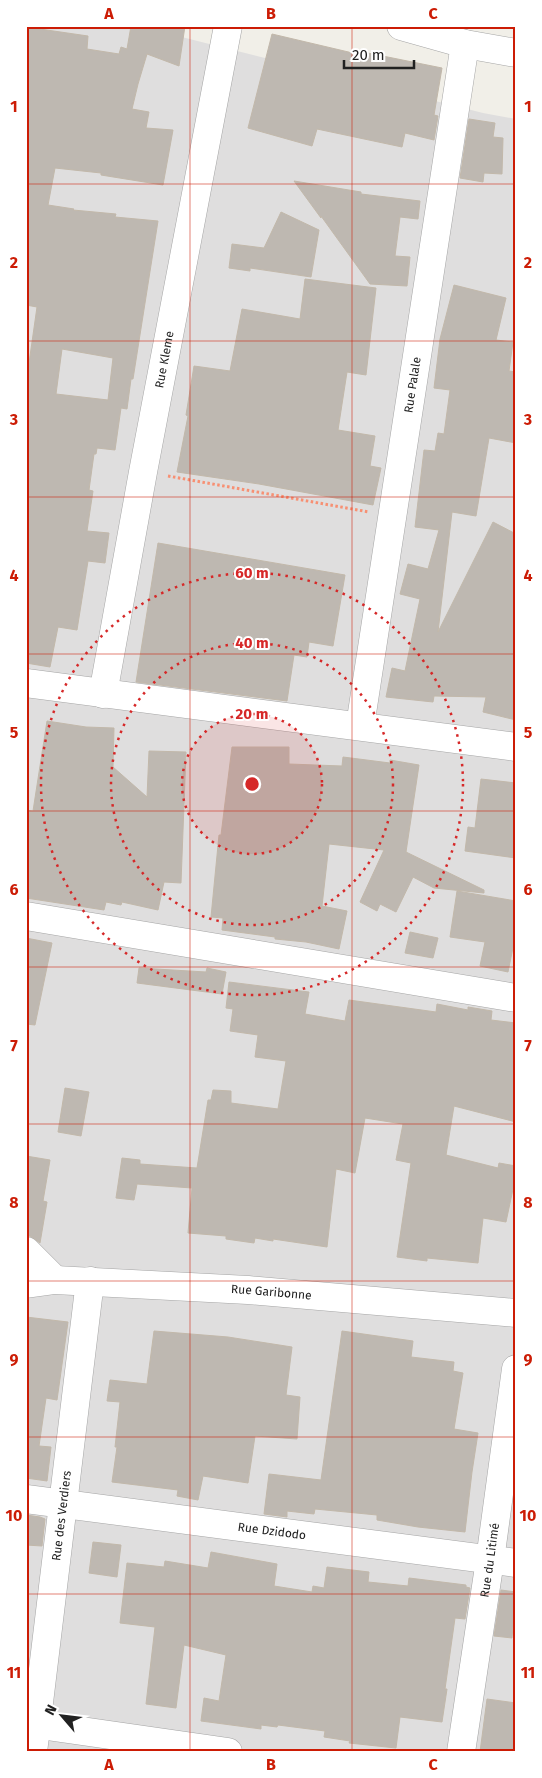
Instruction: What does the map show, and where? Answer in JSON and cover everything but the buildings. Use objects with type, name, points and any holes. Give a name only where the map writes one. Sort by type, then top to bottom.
[{"type":"street","name":"Rue Kleme","points":[[103,694],[143,472],[228,26]]},
{"type":"street","points":[[401,26],[465,44],[516,53]]},
{"type":"street","name":"Rue Palale","points":[[360,726],[465,44]]},
{"type":"street","points":[[26,683],[516,747]]},
{"type":"street","points":[[26,916],[516,998]]},
{"type":"street","points":[[26,1251],[55,1280]]},
{"type":"street","name":"Rue Garibonne","points":[[26,1284],[55,1280],[248,1290],[516,1313]]},
{"type":"street","name":"Rue des Verdiers","points":[[33,1752],[31,1724],[62,1504],[90,1281]]},
{"type":"street","name":"Rue du Litimé","points":[[461,1752],[503,1561],[516,1369]]},
{"type":"street","name":"Rue Dzidodo","points":[[26,1499],[503,1561]]},
{"type":"street","points":[[31,1724],[228,1752]]},
{"type":"path","points":[[143,472],[393,516]]},
{"type":"shaded area","points":[[26,26],[138,26],[483,113],[516,119],[516,1752],[26,1752]]}]
